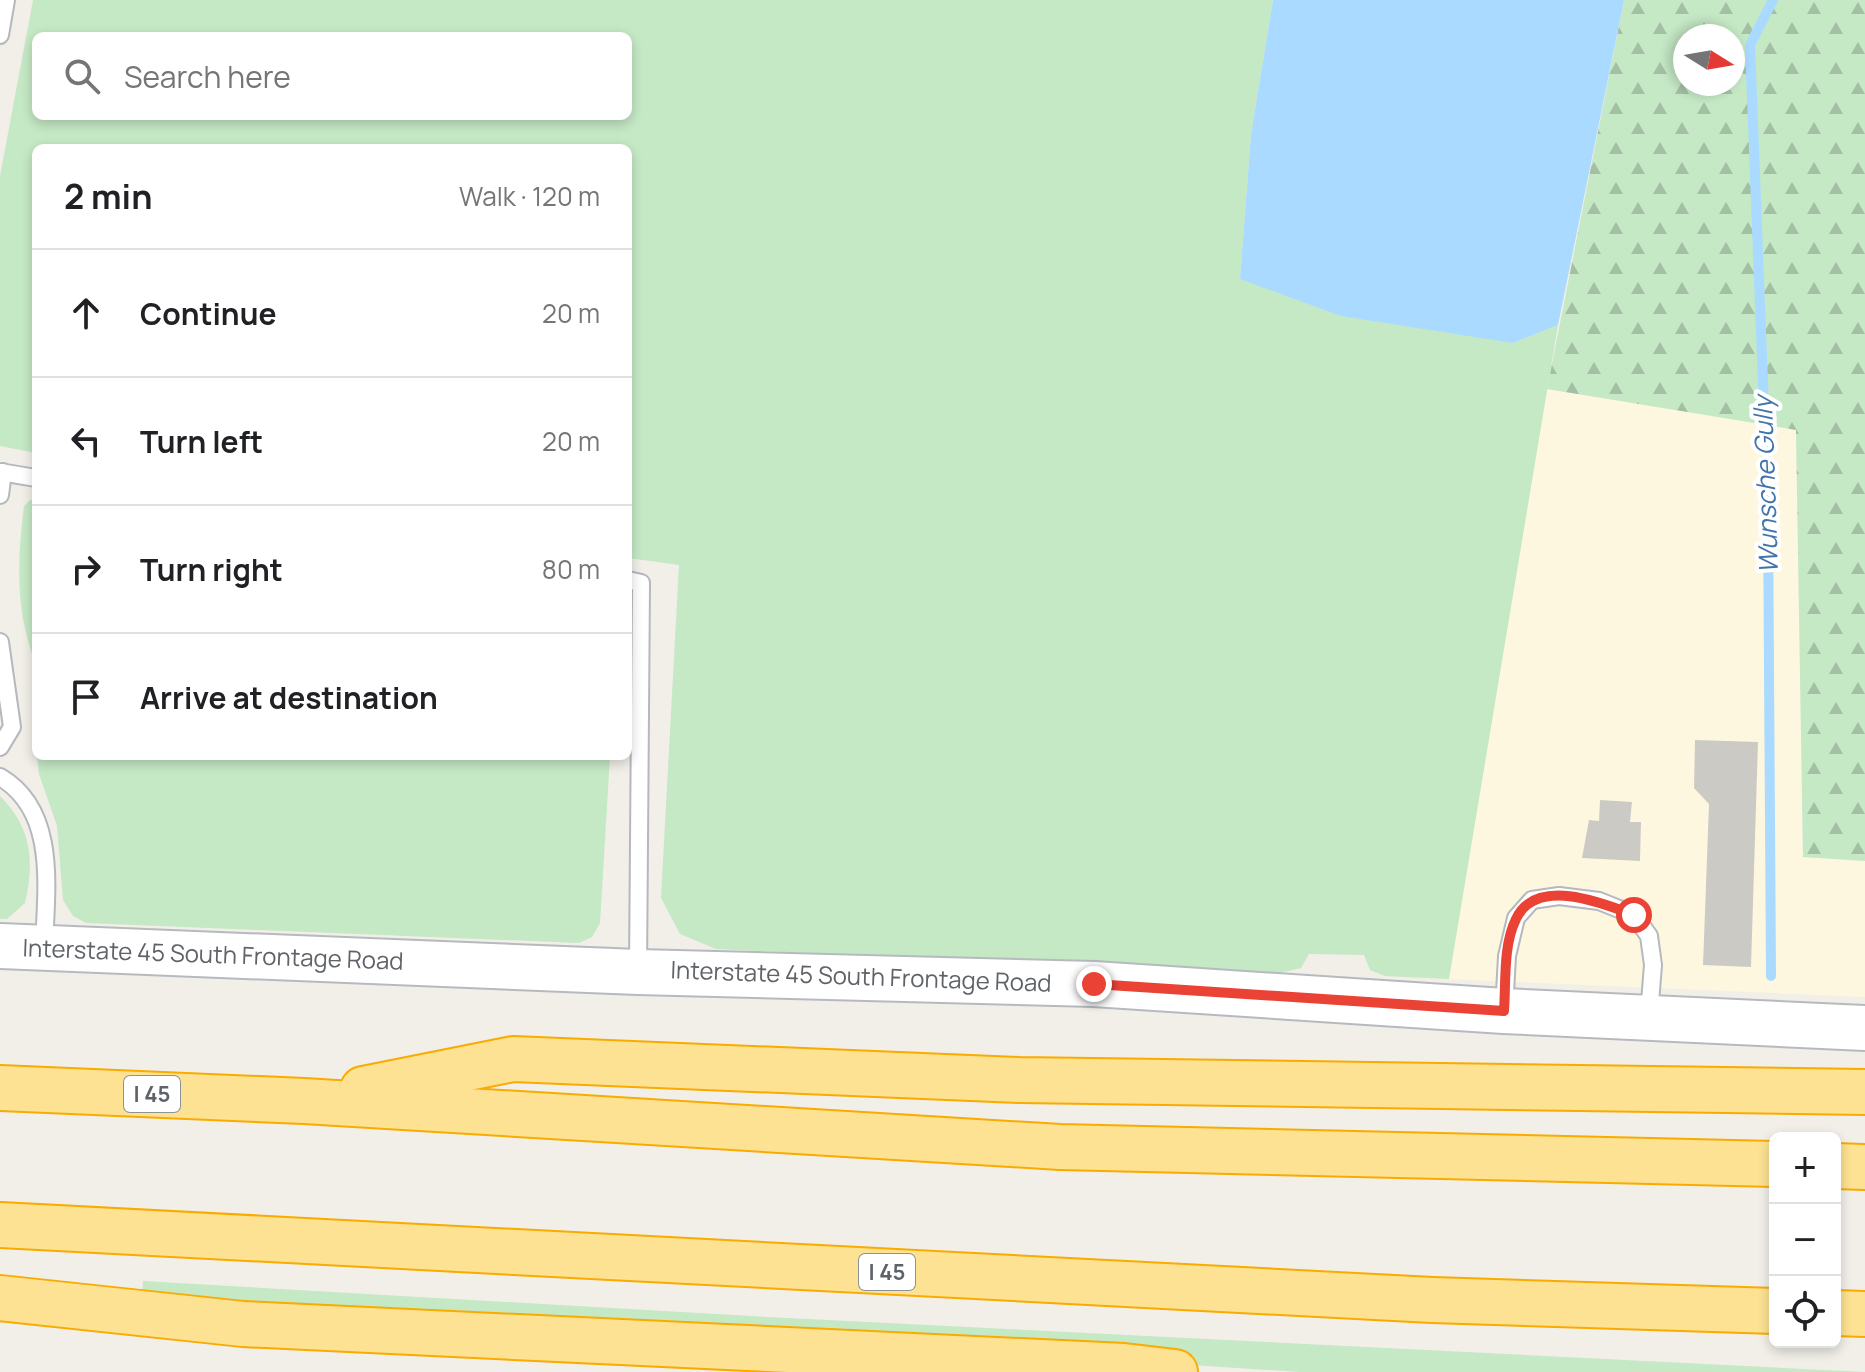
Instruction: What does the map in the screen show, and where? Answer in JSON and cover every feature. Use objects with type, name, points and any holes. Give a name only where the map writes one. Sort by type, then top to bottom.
[{"type":"highway","points":[[304,1101],[513,1059],[1019,1080],[1865,1092]]},
{"type":"highway","name":"I 45","points":[[0,1088],[304,1101],[1060,1147],[1769,1164]]},
{"type":"highway","points":[[1841,1166],[1865,1167]]},
{"type":"highway","name":"I 45","points":[[0,1225],[1432,1300],[1769,1311]]},
{"type":"highway","points":[[0,1298],[243,1324],[1124,1366],[1175,1372]]},
{"type":"highway","points":[[1841,1313],[1865,1314]]},
{"type":"main road","name":"Interstate 45 South Frontage Road","points":[[0,946],[638,972],[1094,984],[1504,1011],[1865,1028]]},
{"type":"lane","points":[[0,35],[6,0]]},
{"type":"lane","points":[[0,495],[1,472],[32,477]]},
{"type":"lane","points":[[632,581],[641,583],[638,972]]},
{"type":"lane","points":[[0,642],[12,727],[0,747]]},
{"type":"lane","points":[[0,777],[16,786],[34,810],[44,845],[43,949]]},
{"type":"lane","points":[[1504,1011],[1507,956],[1516,918],[1532,900],[1559,896],[1599,901],[1634,915],[1649,936],[1653,965],[1649,1017]]},
{"type":"shaded area","points":[[1547,389],[1796,429],[1803,857],[1865,861],[1865,997],[1449,979]]},
{"type":"green space","points":[[33,0],[1273,0],[1251,134],[1240,279],[1513,343],[1558,325],[1449,979],[1385,976],[1370,970],[1364,955],[1309,954],[1301,968],[1276,974],[716,949],[680,934],[661,898],[679,565],[632,559],[632,144],[32,144],[32,452],[0,446],[0,176]]},
{"type":"green space","points":[[1624,0],[1865,0],[1865,861],[1803,857],[1796,430],[1547,389]]},
{"type":"green space","points":[[32,500],[32,653],[21,606],[20,547],[24,506]]},
{"type":"green space","points":[[37,760],[610,760],[600,923],[592,937],[579,943],[86,923],[73,916],[63,900],[57,826],[39,774]]},
{"type":"green space","points":[[0,796],[24,832],[30,858],[25,903],[7,919],[0,919]]},
{"type":"green space","points":[[143,1281],[767,1317],[1865,1372],[1300,1372],[142,1297]]},
{"type":"water","points":[[1273,0],[1624,0],[1558,325],[1513,343],[1341,316],[1240,279],[1251,134]]},
{"type":"building","points":[[1695,740],[1758,742],[1751,967],[1703,965],[1709,804],[1694,788]]},
{"type":"building","points":[[1600,800],[1632,802],[1630,822],[1641,822],[1640,861],[1582,858],[1589,820],[1599,821]]},
{"type":"waterway","name":"Wunsche Gully","points":[[1771,976],[1768,514],[1750,45],[1773,0]]},
{"type":"route","points":[[1094,984],[1504,1011],[1507,956],[1516,918],[1532,900],[1559,896],[1599,901],[1634,915]]}]
